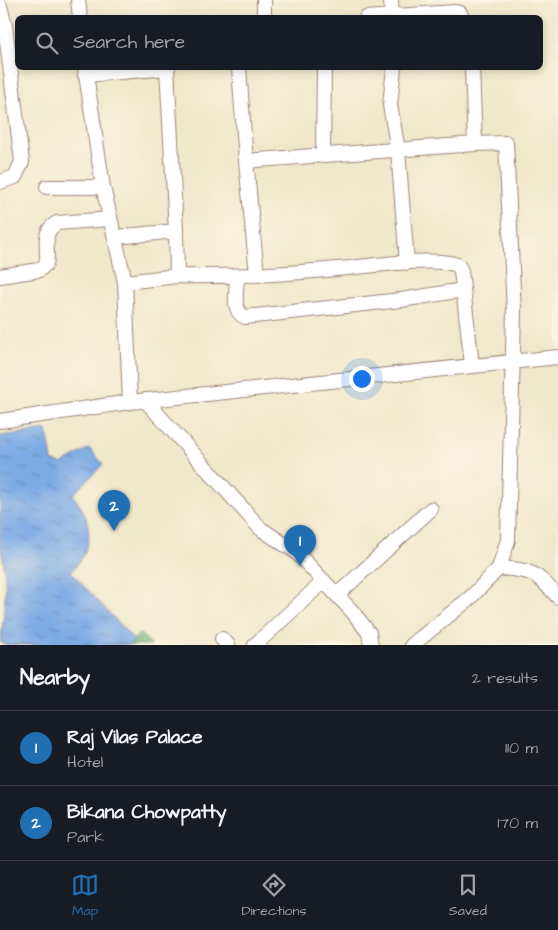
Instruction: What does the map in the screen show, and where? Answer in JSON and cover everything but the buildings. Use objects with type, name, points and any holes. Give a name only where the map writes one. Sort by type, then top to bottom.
[{"type":"street","points":[[78,0],[80,15]]},
{"type":"street","points":[[264,0],[264,15]]},
{"type":"street","points":[[391,0],[392,15]]},
{"type":"street","points":[[0,6],[6,35],[22,162],[15,177],[0,182]]},
{"type":"street","points":[[417,15],[455,12],[461,15]]},
{"type":"street","points":[[112,70],[85,71],[103,187],[126,282],[130,402]]},
{"type":"street","points":[[167,70],[178,276]]},
{"type":"street","points":[[239,70],[256,275]]},
{"type":"street","points":[[323,155],[324,70]]},
{"type":"street","points":[[394,70],[390,105],[398,150],[407,263]]},
{"type":"street","points":[[472,70],[475,144]]},
{"type":"street","points":[[246,161],[506,143],[514,311],[512,462],[508,540],[499,568],[470,598],[412,645]]},
{"type":"street","points":[[47,187],[103,187]]},
{"type":"street","points":[[0,276],[39,270],[46,264],[46,238],[51,226],[57,223],[110,219]]},
{"type":"street","points":[[116,236],[176,231]]},
{"type":"street","points":[[126,282],[178,276],[237,277],[407,263],[450,262],[458,265],[472,365]]},
{"type":"street","points":[[237,277],[236,310],[245,317],[401,300],[463,290]]},
{"type":"street","points":[[0,421],[145,400],[558,357]]},
{"type":"street","points":[[145,400],[261,529],[296,552],[337,595],[369,633],[371,645]]},
{"type":"street","points":[[337,595],[431,509]]},
{"type":"street","points":[[499,568],[526,570],[538,575],[558,597]]},
{"type":"street","points":[[254,645],[324,581]]},
{"type":"green space","points":[[140,633],[152,645],[129,645]]},
{"type":"water","points":[[47,430],[52,461],[62,464],[89,448],[103,464],[73,495],[85,515],[89,534],[84,553],[71,572],[134,640],[129,645],[6,645],[0,642],[5,606],[5,583],[0,547],[0,436]]},
{"type":"place","name":"Bikana Chowpatty","points":[[114,531]]},
{"type":"place","name":"Raj Vilas Palace","points":[[300,566]]}]
